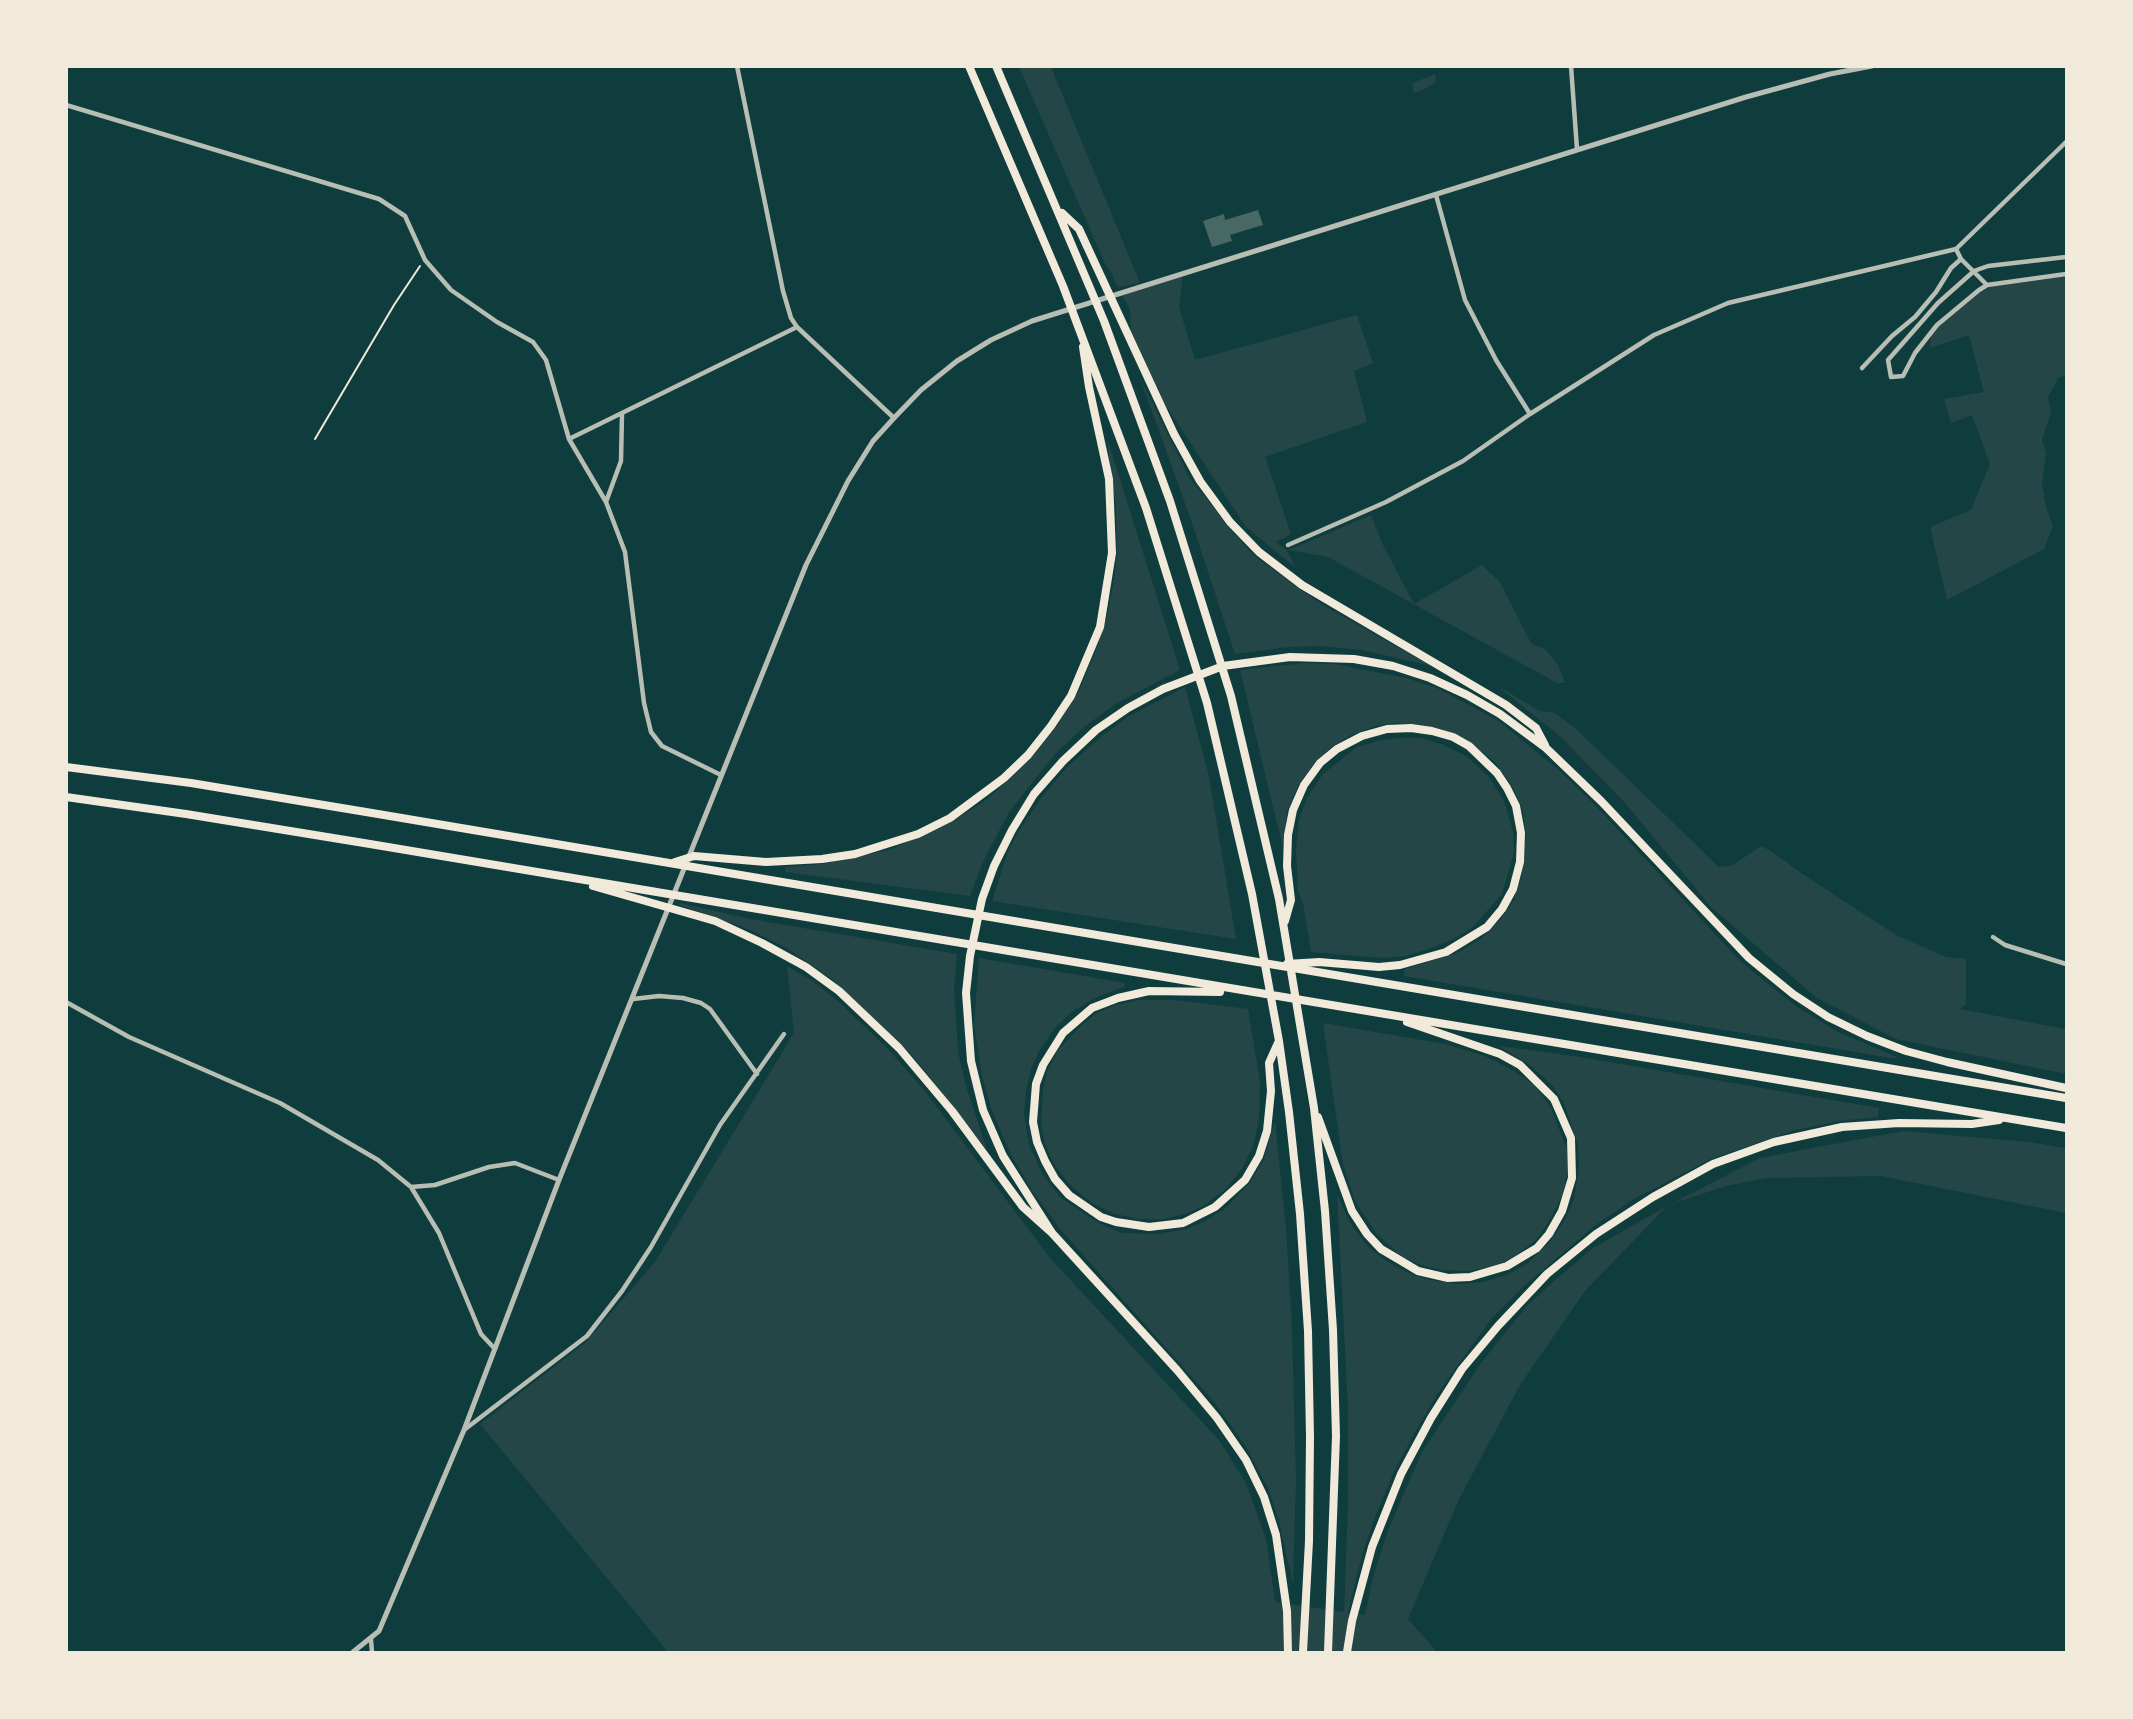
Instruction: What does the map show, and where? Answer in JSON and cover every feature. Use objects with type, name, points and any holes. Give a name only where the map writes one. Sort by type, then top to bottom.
[{"type":"highway","points":[[969,66],[1063,286],[1146,508],[1207,703],[1252,894],[1279,1041],[1300,1214],[1308,1331],[1309,1541],[1303,1653]]},
{"type":"highway","points":[[996,66],[1104,321],[1170,501],[1231,696],[1279,898],[1314,1108],[1325,1211],[1333,1330],[1334,1542],[1328,1653]]},
{"type":"highway","points":[[1058,210],[1079,229],[1174,434],[1200,481],[1230,522],[1259,552],[1302,584],[1506,705],[1536,728],[1546,748]]},
{"type":"highway","points":[[670,863],[694,856],[792,862],[855,854],[885,846],[950,818],[976,800],[1004,778],[1051,726],[1071,696],[1100,627],[1112,553],[1109,479],[1080,330]]},
{"type":"highway","points":[[1052,1233],[1003,1156],[984,1110],[971,1061],[966,993],[975,926],[994,866],[1012,830],[1034,793],[1063,761],[1096,730],[1128,708],[1163,689],[1223,666],[1290,657],[1322,657],[1393,666],[1430,678],[1467,695],[1500,714],[1546,748],[1601,801],[1749,958],[1793,994],[1867,1036],[1906,1051],[2067,1088]]},
{"type":"highway","points":[[1270,965],[1319,962],[1356,966],[1400,965],[1446,952],[1487,927],[1503,909],[1513,889],[1520,862],[1521,833],[1516,806],[1497,773],[1469,746],[1453,737],[1432,731],[1387,729],[1362,736],[1337,749],[1320,763],[1304,785],[1293,810],[1288,835],[1287,866],[1291,900],[1284,925]]},
{"type":"highway","points":[[66,767],[191,783],[2067,1098]]},
{"type":"highway","points":[[66,797],[199,816],[2067,1128]]},
{"type":"highway","points":[[574,879],[610,892],[655,902],[715,921],[762,943],[806,967],[839,991],[899,1048],[952,1111],[1023,1207],[1052,1233],[1177,1370],[1217,1418],[1246,1460],[1264,1497],[1276,1535],[1287,1611],[1289,1653]]},
{"type":"highway","points":[[1243,992],[1149,991],[1118,998],[1092,1008],[1063,1033],[1043,1065],[1036,1084],[1033,1122],[1037,1142],[1055,1179],[1086,1209],[1116,1222],[1133,1225],[1166,1226],[1183,1223],[1215,1207],[1245,1180],[1259,1156],[1267,1131],[1271,1091],[1269,1063],[1279,1041]]},
{"type":"highway","points":[[1314,1108],[1352,1211],[1381,1249],[1418,1271],[1448,1278],[1471,1277],[1507,1266],[1537,1248],[1549,1234],[1567,1198],[1573,1165],[1571,1138],[1554,1099],[1520,1065],[1500,1054],[1392,1016]]},
{"type":"highway","points":[[1347,1653],[1352,1621],[1372,1547],[1401,1474],[1431,1418],[1462,1369],[1547,1273],[1596,1234],[1653,1197],[1713,1164],[1774,1142],[1842,1127],[1899,1123],[1972,1124],[2008,1118]]},
{"type":"street","points":[[737,66],[783,291],[797,327],[894,418]]},
{"type":"street","points":[[1570,66],[1577,149]]},
{"type":"street","points":[[353,1653],[379,1631],[464,1430],[559,1180],[811,554],[848,481],[873,442],[894,418],[921,390],[957,360],[1032,321],[1577,149],[1830,74],[1872,66]]},
{"type":"street","points":[[66,105],[379,199],[405,216],[425,260],[451,290],[497,322],[533,342],[546,360],[569,439],[606,502],[625,552],[644,703],[651,732],[662,746],[721,775]]},
{"type":"street","points":[[1288,545],[1386,502],[1452,467],[1654,335],[1728,303],[1956,249],[2067,142]]},
{"type":"street","points":[[1436,195],[1465,300],[1496,360],[1530,414]]},
{"type":"street","points":[[1956,249],[1987,285]]},
{"type":"street","points":[[2067,257],[1988,266],[1974,271],[1938,303],[1888,360],[1891,377],[1903,376],[1915,353],[1937,326],[1987,285],[2067,274]]},
{"type":"street","points":[[1862,368],[1892,336],[1915,317],[1961,258]]},
{"type":"street","points":[[569,439],[797,327]]},
{"type":"street","points":[[606,502],[621,461],[622,414]]},
{"type":"street","points":[[1993,937],[2005,945],[2067,964]]},
{"type":"street","points":[[632,999],[659,996],[701,1003],[710,1009],[757,1074]]},
{"type":"street","points":[[66,1002],[129,1037],[280,1103],[378,1160],[411,1187],[439,1233],[481,1334],[495,1349]]},
{"type":"street","points":[[464,1430],[587,1336],[622,1291],[651,1247],[720,1125],[784,1034]]},
{"type":"street","points":[[411,1187],[435,1185],[489,1167],[515,1163],[559,1180]]},
{"type":"street","points":[[371,1640],[372,1653]]},
{"type":"path","points":[[315,439],[394,305],[425,260]]},
{"type":"shaded area","points":[[1019,67],[1051,67],[1140,283],[1118,287],[1107,268]]},
{"type":"shaded area","points":[[1435,74],[1436,82],[1413,93],[1413,83]]},
{"type":"shaded area","points":[[1183,276],[1179,307],[1195,360],[1357,315],[1373,363],[1354,371],[1367,422],[1265,457],[1291,534],[1275,542],[1286,549],[1296,568],[1246,527],[1166,406],[1131,332],[1130,309],[1122,295]]},
{"type":"shaded area","points":[[2066,277],[2066,376],[2059,377],[2048,397],[2051,413],[2042,440],[2046,454],[2042,485],[2053,526],[2044,549],[1947,600],[1930,527],[1971,510],[1990,464],[1972,415],[1951,423],[1944,399],[1984,392],[1969,335],[1930,348],[1931,332],[1984,287]]},
{"type":"shaded area","points":[[1140,378],[1189,477],[1257,558],[1321,604],[1431,666],[1362,650],[1320,646],[1235,654]]},
{"type":"shaded area","points":[[1107,438],[1180,670],[1117,703],[1084,727],[1055,754],[1009,812],[983,862],[970,896],[785,872],[785,867],[822,864],[889,850],[952,822],[986,800],[1009,780],[1057,726],[1079,691],[1096,650],[1107,617],[1114,580],[1117,553],[1116,508]]},
{"type":"shaded area","points":[[1371,515],[1383,545],[1414,604],[1482,565],[1500,582],[1531,643],[1546,650],[1558,665],[1565,683],[1557,683],[1328,557],[1289,550]]},
{"type":"shaded area","points":[[1304,663],[1335,664],[1406,678],[1437,688],[1499,721],[1561,772],[1594,804],[1742,963],[1797,1007],[1838,1032],[1897,1059],[1404,976],[1405,969],[1457,953],[1481,939],[1500,920],[1514,900],[1522,874],[1526,836],[1523,811],[1513,788],[1495,762],[1465,739],[1422,725],[1397,723],[1376,726],[1351,735],[1329,749],[1313,765],[1299,784],[1287,811],[1283,848],[1240,670]]},
{"type":"shaded area","points":[[1496,685],[1540,711],[1555,713],[1575,728],[1719,867],[1733,865],[1761,846],[1896,935],[1946,957],[1966,959],[1966,1004],[1960,1009],[2066,1029],[2066,1074],[1896,1039],[1817,998],[1711,907],[1627,805],[1561,737]]},
{"type":"shaded area","points":[[1185,687],[1209,776],[1236,939],[992,901],[1008,851],[1019,831],[1067,767],[1129,716]]},
{"type":"shaded area","points":[[1399,738],[1421,738],[1441,744],[1466,756],[1488,776],[1504,801],[1513,831],[1514,852],[1502,894],[1474,926],[1456,938],[1406,956],[1383,958],[1311,952],[1303,903],[1298,891],[1296,850],[1299,819],[1307,798],[1323,774],[1357,747]]},
{"type":"shaded area","points":[[680,903],[750,919],[957,954],[954,990],[958,1052],[987,1150],[913,1056],[833,980],[787,948],[748,929],[679,905]]},
{"type":"shaded area","points":[[979,958],[1125,983],[1124,987],[1095,998],[1071,1012],[1055,1028],[1039,1051],[1026,1090],[1024,1115],[1029,1145],[1043,1175],[1061,1198],[1097,1222],[1121,1233],[1160,1234],[1186,1229],[1203,1222],[1226,1208],[1251,1181],[1264,1158],[1275,1121],[1286,1229],[1292,1328],[1296,1480],[1293,1584],[1268,1488],[1246,1447],[1215,1403],[1061,1230],[1033,1192],[1009,1151],[991,1108],[982,1076],[974,1025]]},
{"type":"shaded area","points":[[787,966],[814,982],[840,1003],[887,1048],[924,1090],[1050,1258],[1219,1440],[1246,1483],[1266,1539],[1275,1602],[1344,1612],[1348,1407],[1337,1194],[1350,1223],[1369,1248],[1408,1273],[1456,1284],[1483,1282],[1506,1275],[1527,1264],[1548,1244],[1563,1223],[1574,1200],[1579,1167],[1578,1145],[1563,1101],[1552,1085],[1531,1066],[1499,1046],[1574,1056],[1879,1108],[1878,1117],[1839,1121],[1792,1131],[1711,1159],[1632,1200],[1593,1227],[1523,1287],[1491,1319],[1438,1393],[1394,1472],[1362,1555],[1348,1613],[1365,1615],[1373,1577],[1388,1530],[1422,1452],[1481,1363],[1526,1307],[1593,1248],[1667,1206],[1585,1291],[1520,1385],[1459,1499],[1408,1619],[1437,1652],[668,1652],[480,1424],[585,1343],[655,1262],[794,1033]]},
{"type":"shaded area","points":[[1140,1000],[1175,1000],[1248,1009],[1260,1081],[1259,1119],[1253,1147],[1241,1170],[1226,1189],[1205,1205],[1164,1219],[1139,1219],[1115,1214],[1092,1203],[1070,1185],[1054,1164],[1045,1144],[1041,1124],[1043,1088],[1047,1072],[1058,1050],[1095,1014],[1115,1005]]},
{"type":"shaded area","points":[[1323,1023],[1445,1044],[1485,1056],[1535,1086],[1551,1108],[1567,1149],[1567,1174],[1563,1194],[1536,1240],[1515,1256],[1494,1267],[1468,1271],[1443,1270],[1421,1265],[1401,1256],[1376,1233],[1355,1201],[1343,1164]]},
{"type":"shaded area","points":[[1903,1131],[2029,1142],[2066,1148],[2066,1213],[1881,1176],[1767,1178],[1726,1186],[1671,1204],[1760,1158]]},
{"type":"building","points":[[1258,210],[1263,225],[1230,235],[1232,241],[1212,247],[1203,221],[1224,214],[1225,220]]}]
